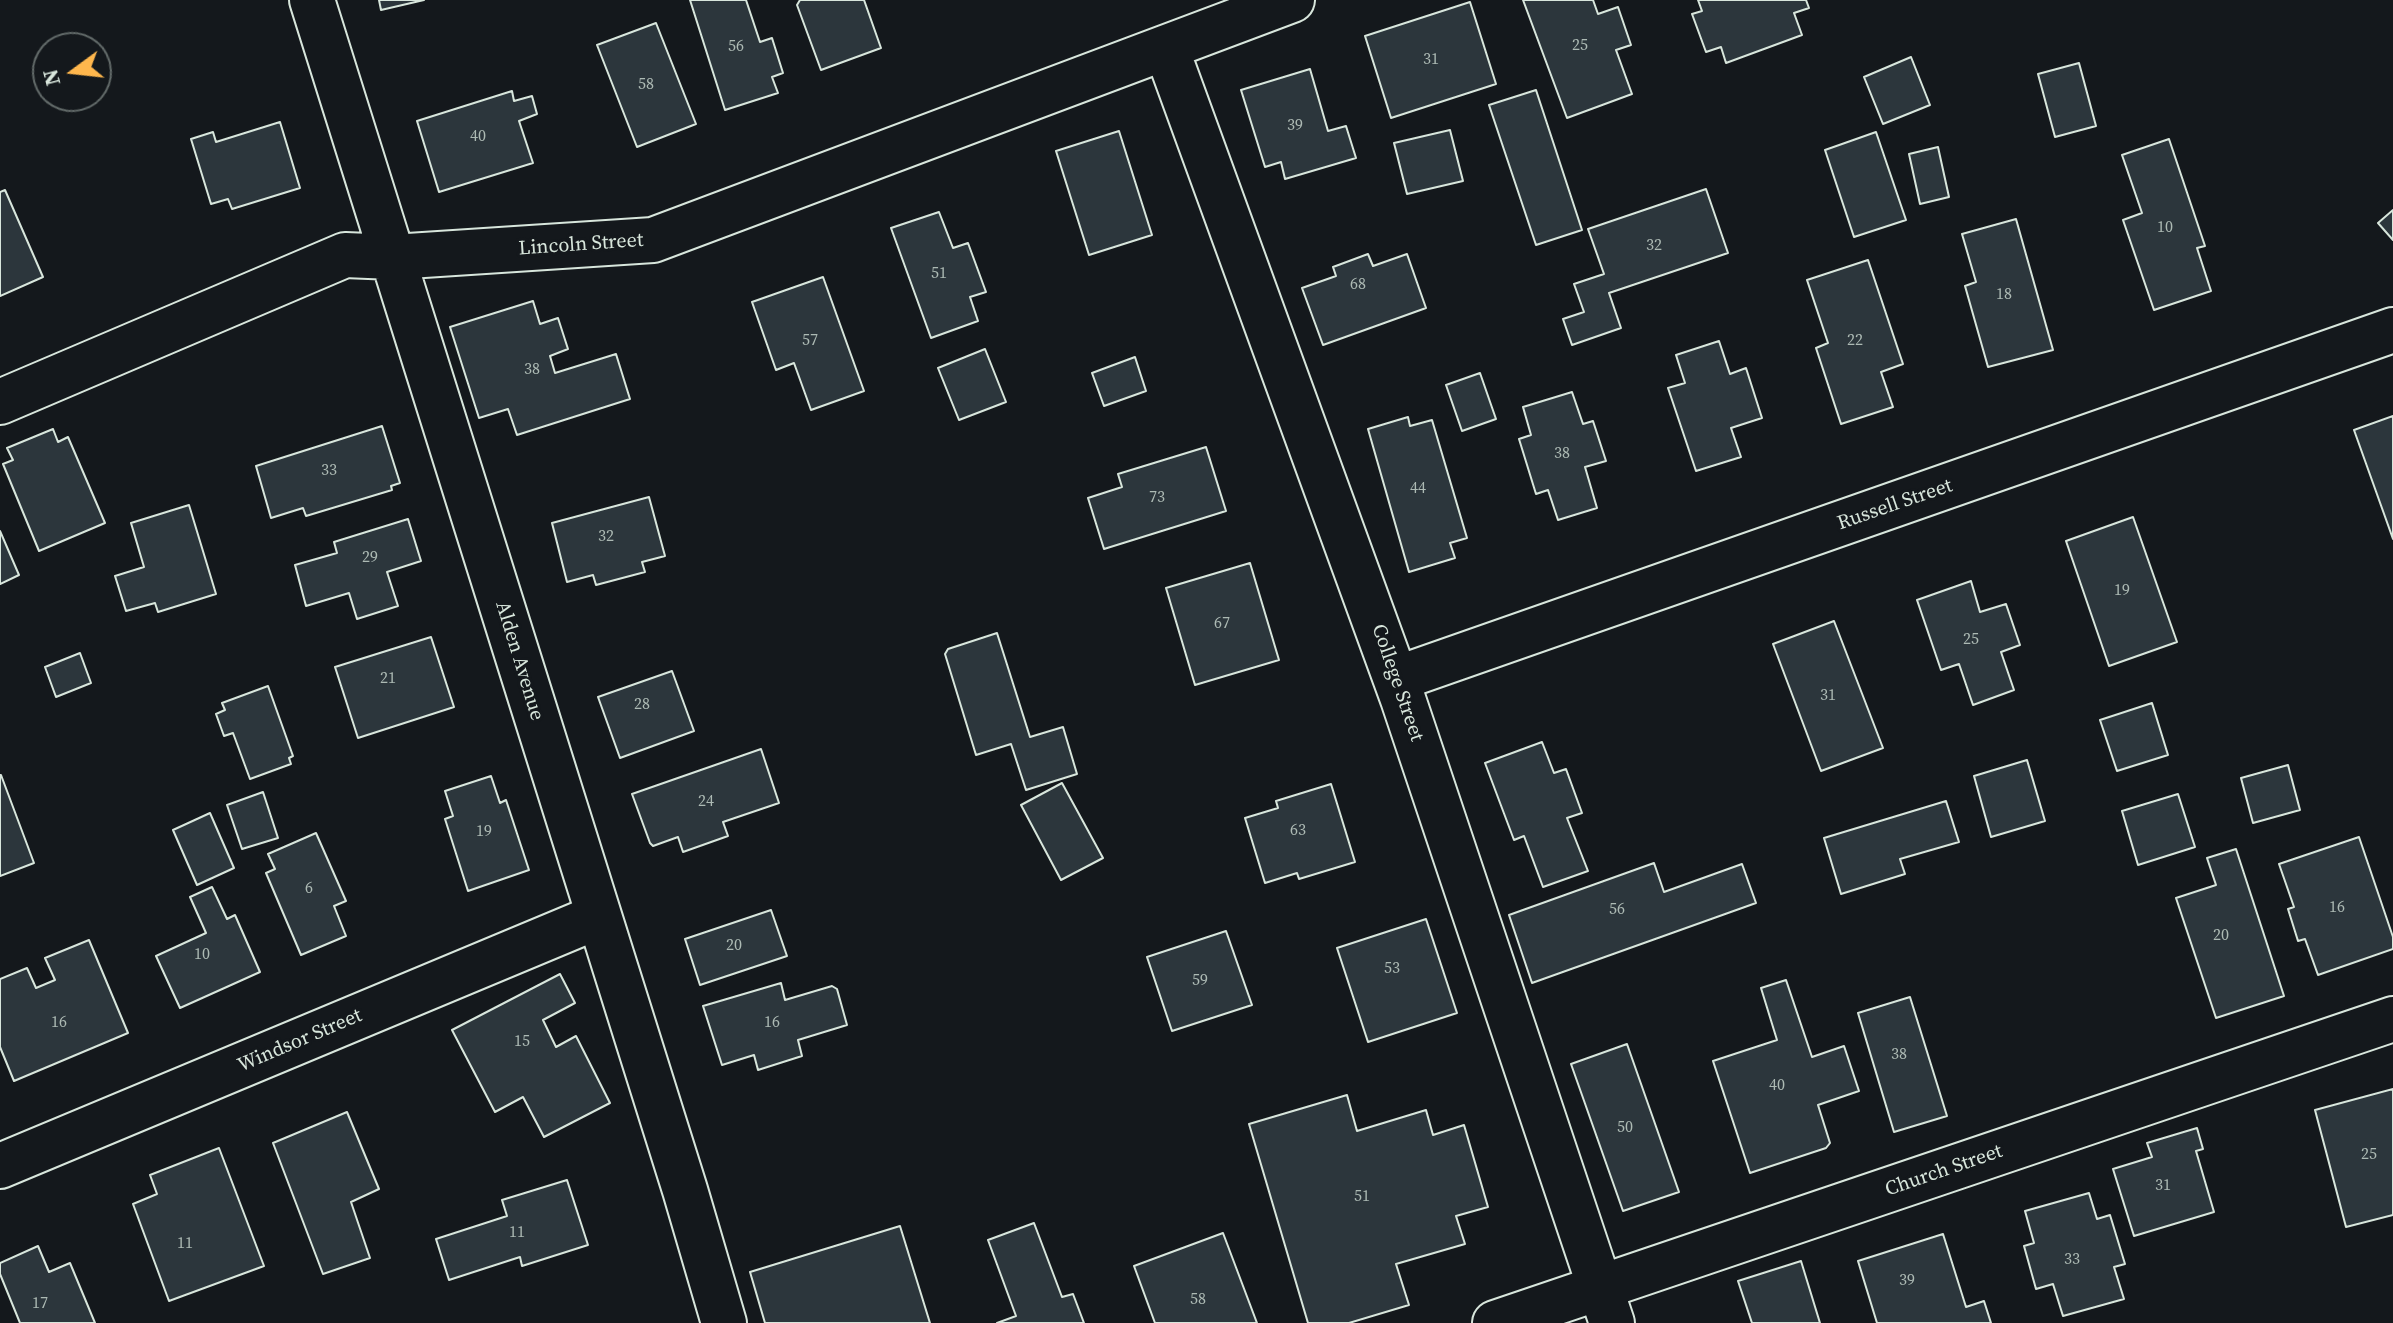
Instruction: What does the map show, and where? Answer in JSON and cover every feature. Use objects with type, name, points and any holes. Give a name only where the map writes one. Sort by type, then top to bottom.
[{"type":"street","name":"Alden Avenue","points":[[312,0],[724,1323]]},
{"type":"street","name":"Lincoln Street","points":[[0,402],[345,255],[393,257],[653,240],[1292,0]]},
{"type":"street","name":"College Street","points":[[1166,48],[1396,679],[1607,1305]]},
{"type":"street","name":"Russell Street","points":[[1396,679],[2393,330]]},
{"type":"street","name":"Windsor Street","points":[[0,1166],[599,916]]},
{"type":"street","name":"Church Street","points":[[1495,1323],[1607,1305],[2393,1019]]},
{"type":"building","points":[[379,0],[424,0],[381,10]]},
{"type":"building","points":[[690,0],[746,0],[760,42],[772,38],[783,73],[772,77],[778,93],[725,110]]},
{"type":"building","points":[[800,0],[864,0],[881,48],[821,70],[797,5]]},
{"type":"building","points":[[1523,0],[1593,0],[1598,14],[1618,7],[1631,45],[1616,50],[1632,94],[1567,118]]},
{"type":"building","points":[[1698,0],[1806,0],[1809,8],[1794,13],[1802,35],[1726,63],[1721,47],[1706,52],[1692,14],[1702,11]]},
{"type":"building","points":[[1470,2],[1496,84],[1391,118],[1365,36]]},
{"type":"building","points":[[656,23],[696,124],[637,147],[597,45]]},
{"type":"building","points":[[1911,57],[1930,105],[1883,124],[1864,77]]},
{"type":"building","points":[[2079,63],[2096,126],[2055,137],[2038,74]]},
{"type":"building","points":[[1310,69],[1328,131],[1346,126],[1356,158],[1285,179],[1281,162],[1265,167],[1241,90]]},
{"type":"building","points":[[1536,90],[1582,230],[1536,245],[1489,105]]},
{"type":"building","points":[[512,91],[514,101],[532,96],[537,114],[519,121],[533,163],[439,192],[417,121]]},
{"type":"building","points":[[280,122],[300,188],[232,209],[228,199],[211,204],[191,139],[213,132],[216,142]]},
{"type":"building","points":[[1450,130],[1463,181],[1407,194],[1394,143]]},
{"type":"building","points":[[1119,131],[1152,235],[1089,255],[1056,151]]},
{"type":"building","points":[[1876,132],[1906,220],[1854,237],[1825,150]]},
{"type":"building","points":[[2169,139],[2205,246],[2197,248],[2211,291],[2154,310],[2123,220],[2142,213],[2122,155]]},
{"type":"building","points":[[1938,147],[1949,197],[1920,204],[1909,154]]},
{"type":"building","points":[[1706,189],[1728,253],[1609,293],[1621,328],[1572,345],[1563,319],[1584,312],[1574,284],[1604,274],[1588,229]]},
{"type":"building","points":[[5,190],[43,277],[0,296],[0,192]]},
{"type":"building","points":[[2393,210],[2393,240],[2378,223]]},
{"type":"building","points":[[939,212],[953,248],[968,243],[986,292],[970,297],[978,321],[931,338],[891,228]]},
{"type":"building","points":[[2016,219],[2053,350],[1988,367],[1965,286],[1976,282],[1962,234]]},
{"type":"building","points":[[1368,254],[1373,266],[1407,254],[1426,308],[1323,345],[1302,288],[1336,276],[1333,267]]},
{"type":"building","points":[[1868,260],[1903,364],[1881,372],[1893,407],[1841,424],[1816,348],[1828,343],[1807,280]]},
{"type":"building","points":[[823,277],[864,391],[811,410],[794,363],[776,370],[752,302]]},
{"type":"building","points":[[533,301],[540,324],[558,318],[568,349],[550,356],[555,373],[616,354],[630,399],[517,435],[508,409],[479,418],[450,327]]},
{"type":"building","points":[[1719,341],[1730,374],[1746,368],[1762,418],[1731,428],[1741,457],[1696,471],[1668,388],[1685,383],[1676,355]]},
{"type":"building","points":[[985,349],[1006,402],[959,420],[938,368]]},
{"type":"building","points":[[1135,357],[1146,391],[1104,406],[1092,373]]},
{"type":"building","points":[[1480,373],[1496,419],[1462,431],[1446,385]]},
{"type":"building","points":[[1572,392],[1583,424],[1593,421],[1606,461],[1585,467],[1597,508],[1558,520],[1548,490],[1536,494],[1519,439],[1531,435],[1523,407]]},
{"type":"building","points":[[2393,416],[2393,539],[2354,430]]},
{"type":"building","points":[[1408,417],[1410,426],[1432,420],[1467,538],[1450,543],[1455,558],[1409,572],[1368,429]]},
{"type":"building","points":[[382,426],[400,483],[391,486],[392,490],[306,516],[303,508],[271,518],[256,466]]},
{"type":"building","points":[[53,429],[58,442],[68,437],[105,523],[39,551],[3,464],[13,460],[7,448]]},
{"type":"building","points":[[1206,447],[1226,511],[1104,549],[1088,498],[1122,487],[1118,474]]},
{"type":"building","points":[[649,497],[665,556],[642,562],[645,572],[596,585],[593,575],[567,582],[552,523]]},
{"type":"building","points":[[189,505],[216,594],[158,612],[155,603],[126,611],[115,576],[144,567],[131,523]]},
{"type":"building","points":[[2133,517],[2177,642],[2109,666],[2066,541]]},
{"type":"building","points":[[408,519],[421,561],[387,572],[398,606],[357,619],[349,593],[306,606],[295,565],[337,553],[334,542]]},
{"type":"building","points":[[0,531],[19,575],[0,584]]},
{"type":"building","points":[[1250,563],[1279,660],[1195,685],[1166,588]]},
{"type":"building","points":[[1971,581],[1980,612],[2006,604],[2020,645],[2001,652],[2014,690],[1973,705],[1959,664],[1941,670],[1917,600]]},
{"type":"building","points":[[1834,621],[1883,748],[1821,771],[1773,644]]},
{"type":"building","points":[[997,633],[1030,737],[1063,727],[1077,774],[1026,790],[1011,744],[976,755],[945,654],[948,649]]},
{"type":"building","points":[[431,637],[454,707],[358,738],[335,667]]},
{"type":"building","points":[[80,653],[91,683],[56,697],[45,667]]},
{"type":"building","points":[[672,671],[694,731],[620,758],[598,697]]},
{"type":"building","points":[[268,686],[293,756],[289,758],[291,764],[250,779],[233,733],[224,736],[216,714],[225,710],[222,703]]},
{"type":"building","points":[[2152,703],[2168,755],[2117,771],[2100,720]]},
{"type":"building","points":[[1542,742],[1554,773],[1566,769],[1582,813],[1567,818],[1588,871],[1543,887],[1524,836],[1514,840],[1485,763]]},
{"type":"building","points":[[761,749],[779,803],[723,822],[728,836],[683,852],[678,837],[653,846],[650,843],[632,794]]},
{"type":"building","points":[[2027,760],[2045,821],[1991,837],[1974,776]]},
{"type":"building","points":[[2288,765],[2300,810],[2253,823],[2241,778]]},
{"type":"building","points":[[0,775],[34,863],[0,876]]},
{"type":"building","points":[[491,776],[500,803],[506,800],[529,870],[468,891],[445,819],[453,816],[445,791]]},
{"type":"building","points":[[1062,783],[1103,858],[1061,880],[1021,805]]},
{"type":"building","points":[[1331,784],[1355,862],[1299,879],[1297,873],[1265,883],[1245,818],[1278,808],[1276,801]]},
{"type":"building","points":[[263,792],[278,838],[242,849],[227,805]]},
{"type":"building","points":[[2178,794],[2195,847],[2138,865],[2122,811]]},
{"type":"building","points":[[1946,801],[1959,842],[1900,859],[1905,874],[1841,894],[1824,838]]},
{"type":"building","points":[[210,813],[234,868],[197,885],[173,830]]},
{"type":"building","points":[[316,833],[346,901],[334,906],[346,936],[301,955],[266,873],[275,869],[268,854]]},
{"type":"building","points":[[2359,837],[2393,937],[2393,949],[2318,975],[2305,939],[2298,941],[2288,909],[2294,907],[2279,864]]},
{"type":"building","points":[[2236,849],[2284,996],[2216,1018],[2176,898],[2216,885],[2207,858]]},
{"type":"building","points":[[1654,863],[1664,892],[1742,864],[1756,903],[1532,983],[1509,915]]},
{"type":"building","points":[[212,887],[227,919],[235,915],[260,972],[180,1008],[156,956],[206,933],[190,897]]},
{"type":"building","points":[[771,910],[787,956],[700,985],[685,939]]},
{"type":"building","points":[[1426,919],[1457,1013],[1368,1042],[1337,948]]},
{"type":"building","points":[[1226,931],[1252,1005],[1172,1031],[1147,957]]},
{"type":"building","points":[[89,940],[128,1033],[14,1081],[0,1047],[0,979],[27,968],[36,988],[55,980],[45,958]]},
{"type":"building","points":[[560,974],[575,1003],[543,1020],[556,1047],[576,1036],[610,1103],[544,1137],[523,1097],[495,1112],[452,1030]]},
{"type":"building","points":[[1786,980],[1812,1057],[1844,1046],[1859,1091],[1818,1105],[1830,1143],[1826,1148],[1750,1173],[1713,1061],[1777,1040],[1761,988]]},
{"type":"building","points":[[781,983],[785,1000],[832,986],[837,989],[847,1025],[798,1040],[802,1056],[758,1070],[754,1055],[722,1065],[703,1006]]},
{"type":"building","points":[[1910,997],[1947,1116],[1894,1132],[1858,1013]]},
{"type":"building","points":[[1627,1044],[1679,1192],[1623,1211],[1571,1064]]},
{"type":"building","points":[[2393,1089],[2393,1215],[2346,1227],[2315,1110]]},
{"type":"building","points":[[1347,1095],[1357,1131],[1426,1110],[1433,1135],[1464,1125],[1488,1207],[1456,1216],[1465,1244],[1396,1264],[1409,1305],[1349,1323],[1308,1323],[1249,1124]]},
{"type":"building","points":[[347,1112],[379,1189],[351,1202],[370,1258],[323,1274],[273,1143]]},
{"type":"building","points":[[2197,1128],[2203,1149],[2196,1151],[2214,1212],[2134,1236],[2113,1169],[2152,1157],[2147,1143]]},
{"type":"building","points":[[219,1148],[264,1266],[169,1301],[133,1204],[157,1194],[150,1175]]},
{"type":"building","points":[[567,1180],[588,1245],[522,1266],[520,1257],[449,1280],[436,1239],[507,1216],[502,1200]]},
{"type":"building","points":[[2089,1193],[2097,1219],[2110,1215],[2125,1264],[2114,1267],[2124,1299],[2063,1316],[2053,1284],[2036,1289],[2024,1246],[2034,1243],[2025,1211]]},
{"type":"building","points":[[1034,1223],[1062,1297],[1073,1294],[1084,1323],[997,1323],[1016,1316],[988,1240]]},
{"type":"building","points":[[900,1226],[930,1323],[765,1323],[750,1272]]},
{"type":"building","points":[[1223,1233],[1257,1323],[1155,1323],[1134,1266]]},
{"type":"building","points":[[1943,1234],[1966,1307],[1984,1301],[1991,1323],[1877,1323],[1858,1261]]},
{"type":"building","points":[[38,1246],[49,1272],[70,1263],[95,1323],[20,1323],[0,1274],[0,1263]]},
{"type":"building","points":[[1801,1261],[1820,1323],[1752,1323],[1738,1281]]}]
